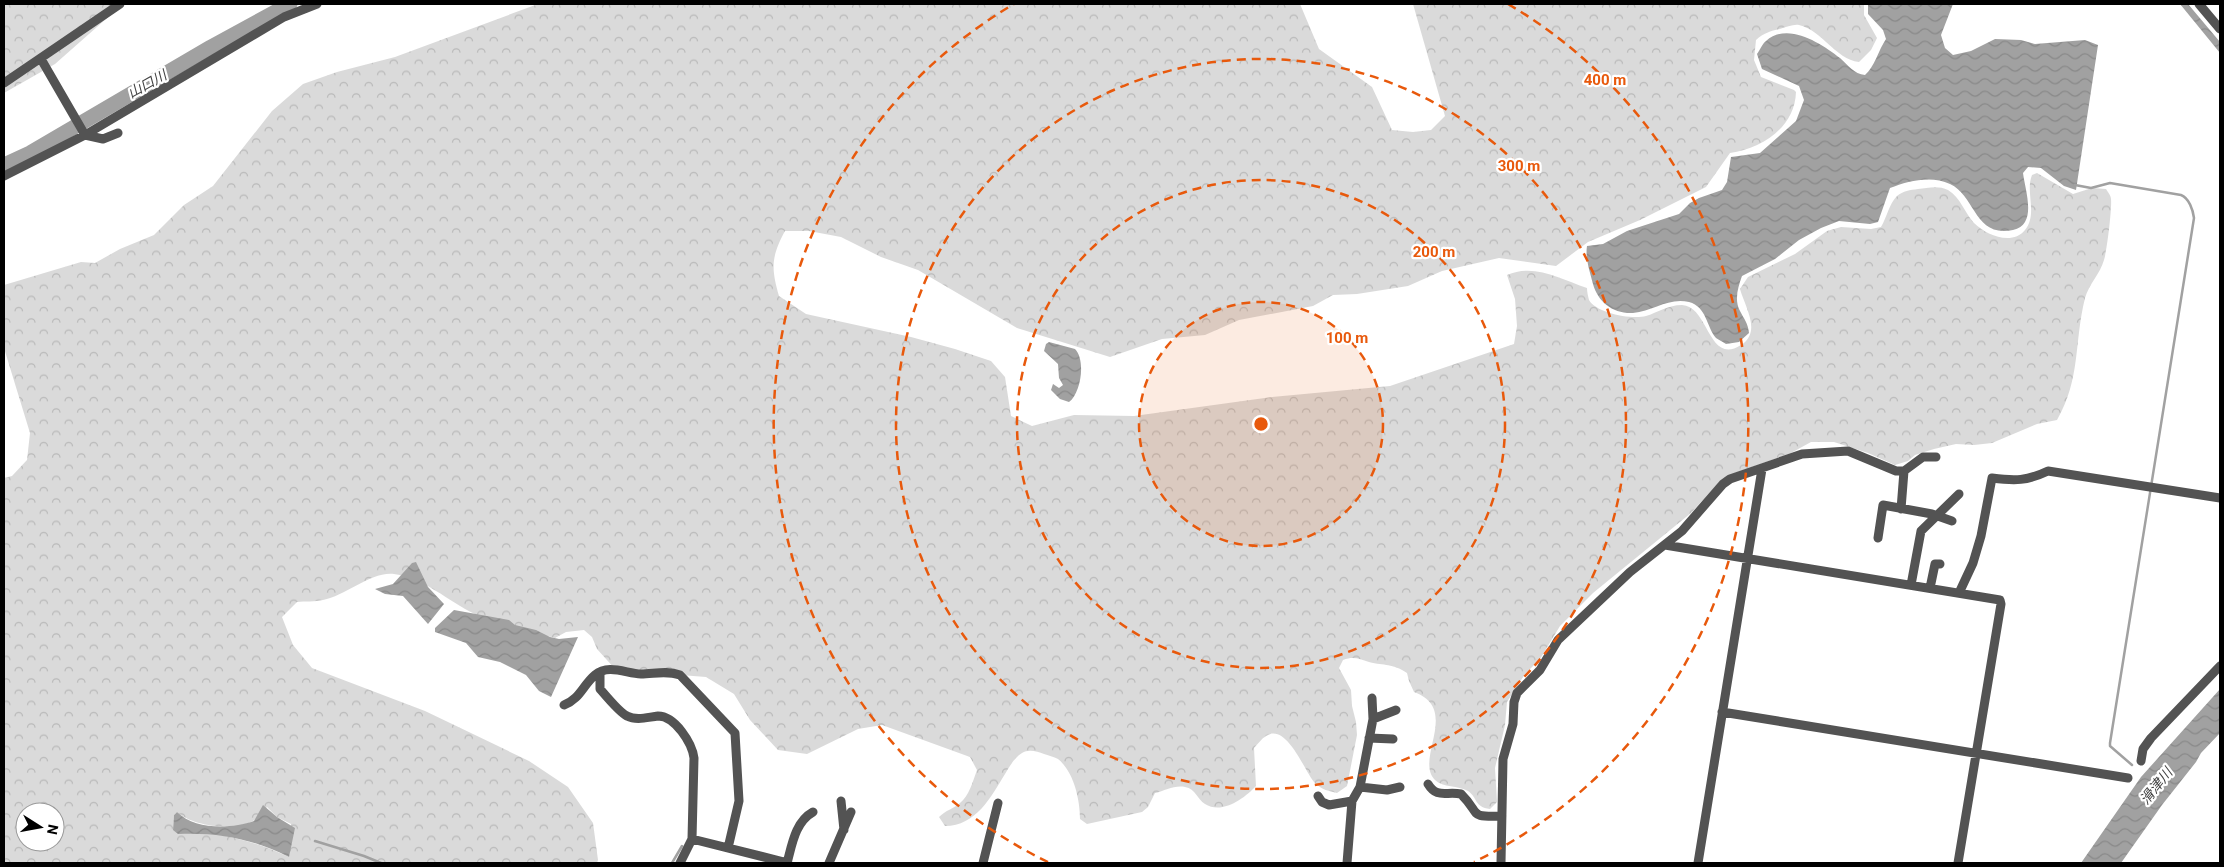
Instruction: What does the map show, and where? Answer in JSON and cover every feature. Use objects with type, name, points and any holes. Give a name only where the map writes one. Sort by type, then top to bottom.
[{"type":"street","points":[[4,83],[120,4]]},
{"type":"street","points":[[4,176],[84,133],[284,17],[317,4]]},
{"type":"street","points":[[2199,4],[2220,29]]},
{"type":"street","points":[[41,59],[84,133],[103,139],[118,133]]},
{"type":"street","points":[[1501,863],[1503,759],[1513,724],[1514,702],[1517,693],[1540,670],[1558,640],[1623,578],[1690,523],[1723,484],[1730,479],[1802,454],[1848,451],[1880,466],[1896,471],[1904,471],[1923,456],[1936,458]]},
{"type":"street","points":[[1698,863],[1762,469]]},
{"type":"street","points":[[1901,509],[1904,471]]},
{"type":"street","points":[[1959,593],[1973,563],[1981,536],[1992,478],[2031,479],[2048,471],[2220,498]]},
{"type":"street","points":[[1911,585],[1921,531],[1959,494]]},
{"type":"street","points":[[1878,538],[1883,505],[1952,521]]},
{"type":"street","points":[[1665,545],[2000,600],[2001,604],[1958,863]]},
{"type":"street","points":[[1930,588],[1935,564],[1940,564]]},
{"type":"street","points":[[2141,760],[2143,749],[2151,738],[2220,666]]},
{"type":"street","points":[[564,705],[577,698],[595,675],[600,672],[612,669],[638,674],[669,672],[677,674],[735,733],[739,801],[728,848]]},
{"type":"street","points":[[600,672],[600,689],[627,716],[643,719],[664,717],[677,726],[691,747],[694,758],[692,839],[680,863]]},
{"type":"street","points":[[1347,863],[1352,801],[1360,787],[1373,719],[1372,698]]},
{"type":"street","points":[[1373,719],[1396,710]]},
{"type":"street","points":[[1722,712],[2128,778]]},
{"type":"street","points":[[1369,738],[1393,739]]},
{"type":"street","points":[[1428,784],[1433,792],[1437,794],[1452,792],[1462,794],[1475,814],[1481,816],[1502,816]]},
{"type":"street","points":[[1360,787],[1387,790],[1400,787]]},
{"type":"street","points":[[1318,796],[1322,802],[1329,805],[1352,801]]},
{"type":"street","points":[[841,801],[844,830]]},
{"type":"street","points":[[983,863],[998,803]]},
{"type":"street","points":[[692,839],[787,863],[796,831],[804,817],[813,812]]},
{"type":"street","points":[[829,863],[851,812]]},
{"type":"green space","points":[[4,4],[123,4],[55,64],[4,93]]},
{"type":"green space","points":[[538,4],[1300,4],[1319,49],[1372,87],[1392,130],[1413,132],[1431,130],[1445,116],[1413,4],[1864,4],[1864,15],[1877,38],[1871,50],[1859,62],[1843,56],[1815,32],[1799,25],[1792,25],[1770,32],[1756,40],[1754,60],[1761,77],[1796,92],[1790,116],[1783,126],[1775,134],[1754,147],[1730,153],[1706,187],[1640,220],[1588,242],[1556,266],[1499,258],[1442,271],[1408,286],[1357,294],[1333,295],[1313,306],[1239,320],[1205,335],[1162,339],[1110,357],[1017,328],[918,270],[881,257],[841,237],[809,231],[785,231],[777,248],[774,263],[779,296],[806,314],[911,337],[991,361],[1005,377],[1011,416],[1032,426],[1074,415],[1134,416],[1272,397],[1390,386],[1514,344],[1517,326],[1515,299],[1507,275],[1517,272],[1537,271],[1587,288],[1589,300],[1593,305],[1606,312],[1624,316],[1646,316],[1677,305],[1691,308],[1698,315],[1715,342],[1722,348],[1730,349],[1741,345],[1747,340],[1750,333],[1750,319],[1740,289],[1748,277],[1795,254],[1827,231],[1841,227],[1871,229],[1881,227],[1894,199],[1899,194],[1909,190],[1933,187],[1948,190],[1956,197],[1974,223],[1992,235],[2006,238],[2020,235],[2029,224],[2031,217],[2030,182],[2032,175],[2037,173],[2073,194],[2092,188],[2106,189],[2111,198],[2110,220],[2104,260],[2085,298],[2074,375],[2065,405],[2057,420],[2037,424],[1992,443],[1956,444],[1934,449],[1915,455],[1908,461],[1895,465],[1868,453],[1834,442],[1811,442],[1791,453],[1721,480],[1691,513],[1593,593],[1560,626],[1540,659],[1525,674],[1507,702],[1505,725],[1495,768],[1497,802],[1490,809],[1481,806],[1468,791],[1438,783],[1435,780],[1430,771],[1429,760],[1436,722],[1434,710],[1428,700],[1414,692],[1407,673],[1393,666],[1353,658],[1343,660],[1339,668],[1351,690],[1357,735],[1347,786],[1337,793],[1323,789],[1315,783],[1295,750],[1281,736],[1274,734],[1264,737],[1254,748],[1256,786],[1233,804],[1219,808],[1212,807],[1202,802],[1189,788],[1177,787],[1155,793],[1148,807],[1142,812],[1087,824],[1080,819],[1075,787],[1064,765],[1058,759],[1030,751],[1022,753],[1014,760],[988,801],[974,816],[956,825],[945,826],[939,817],[963,800],[974,779],[977,770],[970,757],[882,725],[858,729],[807,754],[778,750],[750,720],[734,694],[706,677],[616,670],[597,649],[592,637],[584,630],[566,632],[555,638],[504,625],[465,609],[416,580],[405,576],[386,574],[377,576],[331,598],[320,601],[297,602],[282,617],[293,645],[312,668],[425,711],[529,761],[568,787],[593,823],[597,863],[4,863],[4,478],[12,476],[27,460],[30,433],[4,348],[4,285],[81,262],[95,263],[120,249],[154,235],[184,205],[213,186],[272,111],[303,84],[337,72],[395,57]],"holes":[[[267,807],[277,817],[291,824],[289,857],[246,841],[204,833],[173,830],[174,815],[177,812],[193,821],[225,827],[253,821]]]},
{"type":"water","points":[[1868,4],[1953,4],[1941,35],[1945,48],[1953,55],[1971,51],[1995,39],[2021,40],[2035,44],[2085,40],[2098,45],[2076,190],[2064,186],[2041,168],[2028,167],[2023,173],[2028,206],[2028,214],[2025,221],[2021,227],[2000,231],[1990,228],[1983,222],[1959,190],[1943,181],[1927,179],[1912,181],[1890,188],[1878,222],[1870,224],[1839,221],[1821,228],[1799,240],[1775,259],[1742,276],[1737,302],[1749,333],[1739,342],[1726,344],[1716,338],[1703,312],[1695,304],[1689,302],[1675,301],[1633,313],[1626,313],[1607,306],[1595,290],[1593,284],[1587,260],[1587,246],[1603,244],[1627,231],[1679,214],[1690,203],[1722,190],[1727,182],[1731,157],[1760,153],[1796,121],[1804,100],[1799,86],[1762,69],[1757,54],[1765,42],[1775,35],[1784,33],[1794,34],[1814,41],[1833,52],[1854,71],[1865,75],[1871,68],[1886,39],[1883,30],[1868,14]]},
{"type":"water","points":[[2180,4],[2188,4],[2220,42],[2220,53]]},
{"type":"water","points":[[1049,342],[1075,349],[1078,354],[1081,376],[1077,391],[1069,402],[1060,399],[1051,390],[1053,384],[1059,388],[1063,385],[1059,378],[1058,364],[1044,351],[1046,344]]},
{"type":"water","points":[[416,562],[428,587],[444,604],[428,624],[403,596],[385,594],[375,589],[393,584],[412,563]]},
{"type":"water","points":[[454,610],[509,620],[515,625],[536,630],[559,639],[578,637],[551,697],[539,691],[526,675],[500,662],[478,657],[466,643],[435,632],[435,628]]},
{"type":"water","name":"滑津川","points":[[2220,689],[2220,733],[2201,753],[2121,863],[2081,863],[2141,777]]},
{"type":"water","points":[[263,805],[277,817],[295,828],[289,857],[249,841],[207,834],[178,834],[173,830],[174,815],[177,812],[193,822],[203,825],[235,826],[254,821]]},
{"type":"waterway","name":"山口川","points":[[4,165],[30,153],[211,47],[290,4]]},
{"type":"waterway","points":[[2075,185],[2091,188],[2110,183],[2181,195],[2192,208],[2194,218],[2110,743],[2110,746],[2132,765]]},
{"type":"waterway","points":[[315,841],[381,863]]},
{"type":"waterway","points":[[672,863],[682,846]]}]
